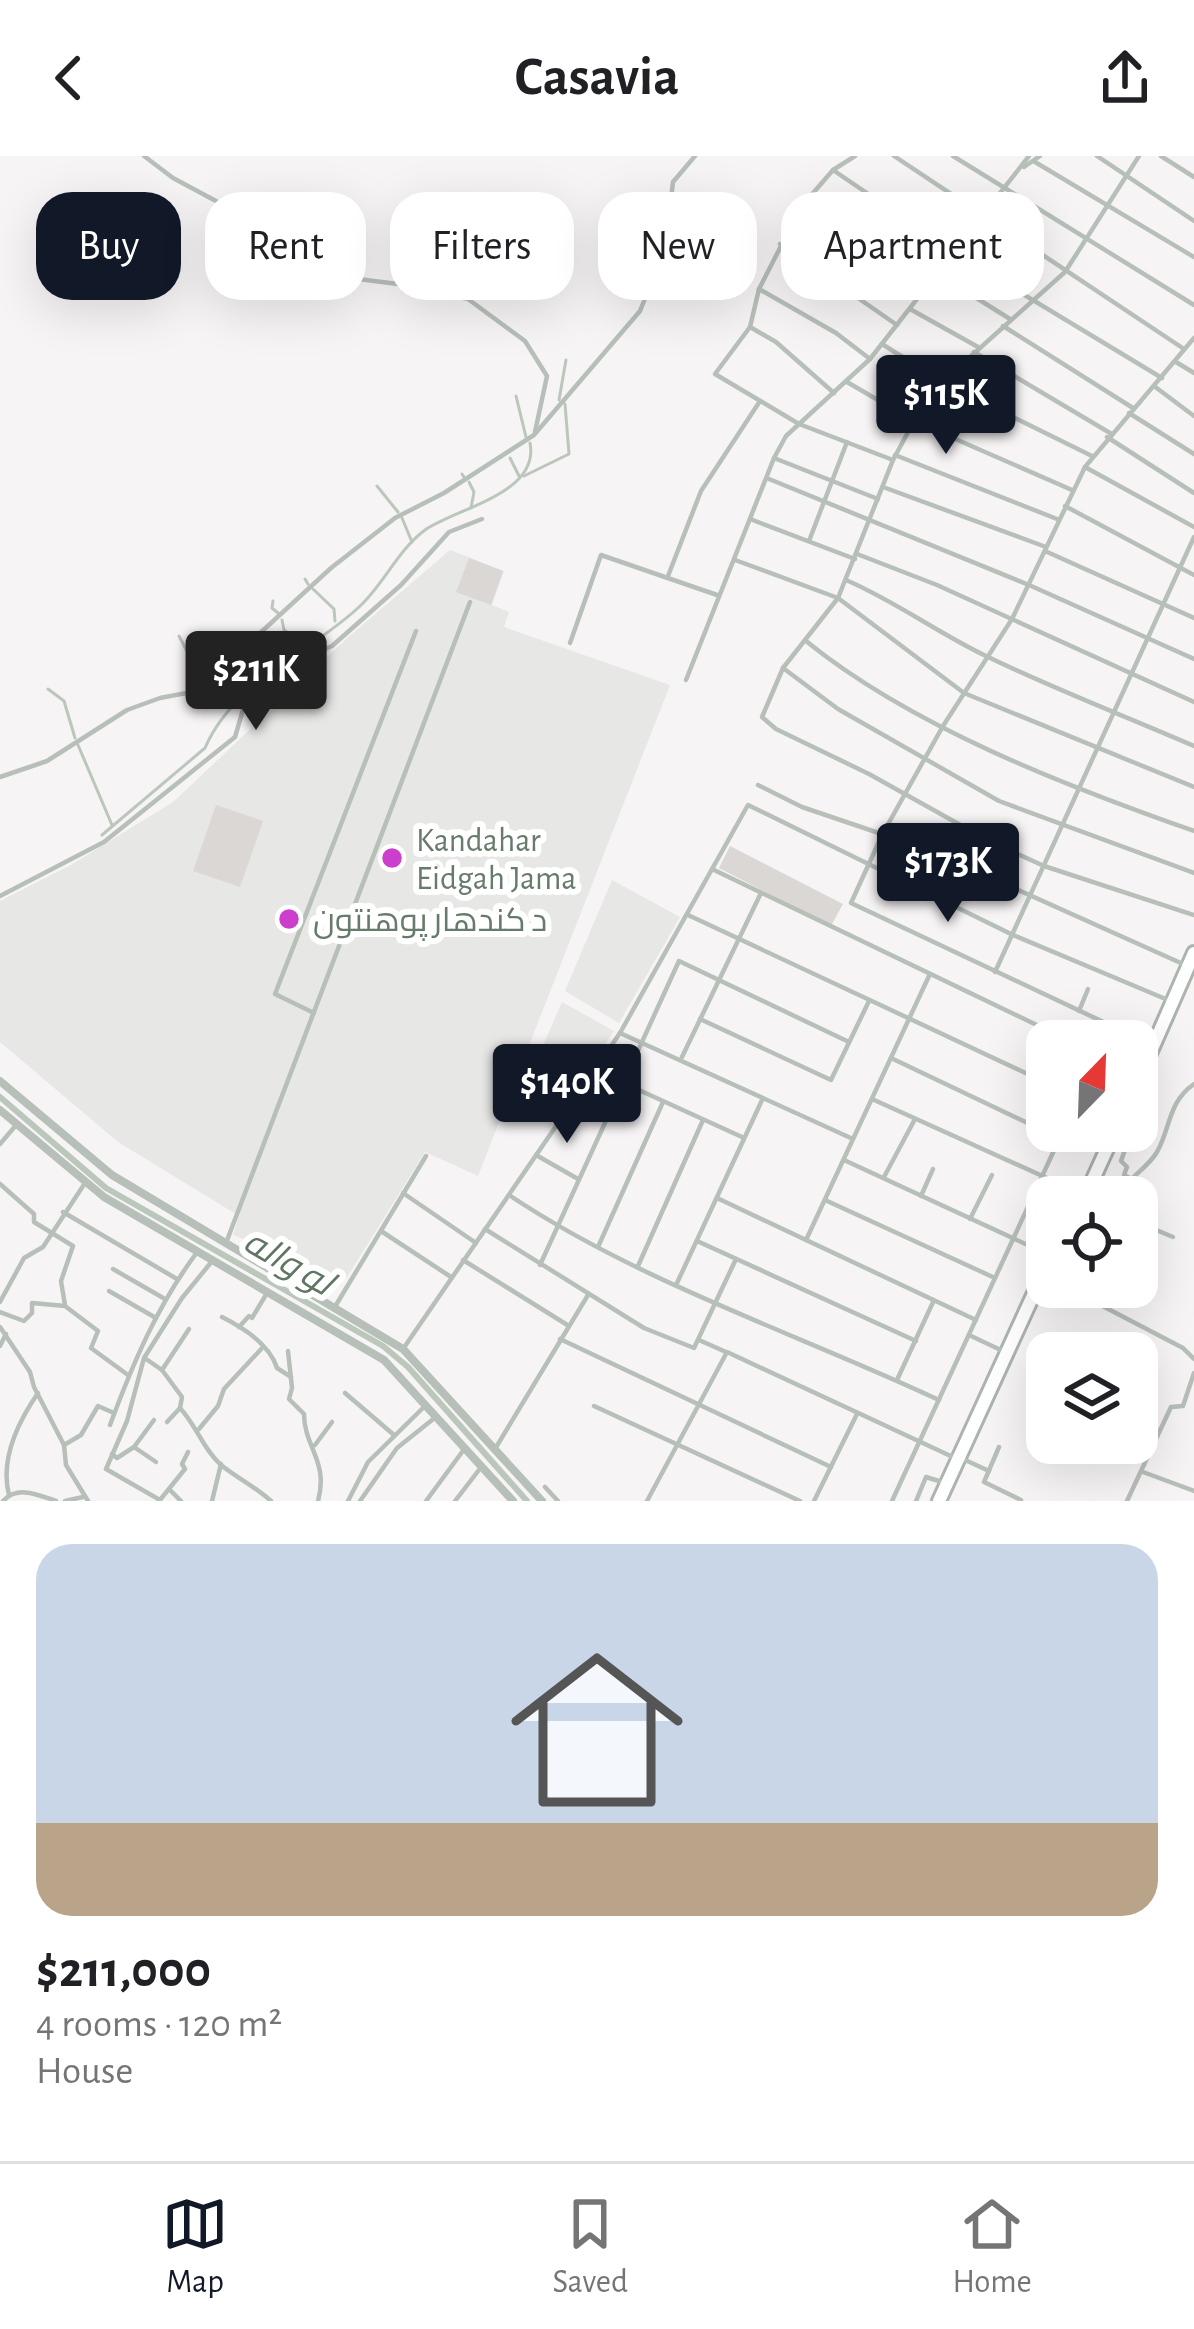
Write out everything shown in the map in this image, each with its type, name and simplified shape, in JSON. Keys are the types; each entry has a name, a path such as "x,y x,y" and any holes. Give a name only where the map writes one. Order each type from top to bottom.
{"main road":[{"path":"1158,1029 1189,968 1194,942"},
{"path":"1158,1022 1189,968"},
{"path":"1010,1354 1029,1308"},
{"path":"942,1501 1033,1308"},
{"path":"942,1501 961,1460"}],"street":[{"path":"144,156 216,201 310,273 450,292 489,314 525,341 548,376 534,435"},
{"path":"0,777 47,760 127,710 197,691 331,568 395,518 534,435 640,311 665,249 673,182 695,156"},
{"path":"814,192 833,170 855,156"},
{"path":"894,156 946,192"},
{"path":"953,156 1194,305"},
{"path":"1097,156 1194,221"},
{"path":"1139,156 1065,272 942,382 914,421 894,457 838,598 783,668 762,717 776,729 991,842 1044,866 1194,915"},
{"path":"1161,156 1194,177"},
{"path":"1004,192 1034,158 1194,257"},
{"path":"833,170 865,192"},
{"path":"897,325 780,244 759,289 749,327 715,374 799,424 1059,519"},
{"path":"1044,258 1185,350"},
{"path":"759,289 836,333 869,358"},
{"path":"686,680 774,458 799,424 848,382 917,300"},
{"path":"979,300 1010,320"},
{"path":"1031,301 1162,378"},
{"path":"910,309 1194,493"},
{"path":"1003,326 1194,454"},
{"path":"749,327 776,342 834,393"},
{"path":"1098,1020 851,903 882,835 943,726 1012,619 1085,466 1194,338"},
{"path":"882,344 942,382 1092,456"},
{"path":"1176,362 1194,374"},
{"path":"848,382 914,421 1072,490"},
{"path":"1154,386 1194,416"},
{"path":"668,578 701,491 760,401"},
{"path":"809,542 848,442"},
{"path":"774,458 878,499"},
{"path":"1085,466 1194,527"},
{"path":"766,478 1029,585 1194,659"},
{"path":"883,487 1046,549 1194,618"},
{"path":"1065,506 1194,574"},
{"path":"0,896 104,842 235,737 245,703 286,665 332,646 401,585 448,532 482,519"},
{"path":"750,519 1012,619 1194,702"},
{"path":"995,972 1194,537"},
{"path":"570,643 602,554 719,596"},
{"path":"734,559 838,598 964,693 1194,788"},
{"path":"846,580 988,657 1194,746"},
{"path":"226,1243 470,602"},
{"path":"314,1013 275,994 416,631"},
{"path":"806,641 852,675 943,726 1079,789 1194,831"},
{"path":"783,668 838,710 999,801 1194,873"},
{"path":"758,785 802,807 929,850 1189,968"},
{"path":"403,1349 620,1033 748,805 1013,935 1168,1000"},
{"path":"712,869 1026,1021"},
{"path":"681,1060 760,895"},
{"path":"688,915 1026,1073"},
{"path":"540,1265 680,962 849,1042"},
{"path":"806,1240 928,976"},
{"path":"1078,1011 1088,988"},
{"path":"700,1019 831,1080 869,1001"},
{"path":"620,1033 853,1139"},
{"path":"891,1058 1026,1119"},
{"path":"595,1070 744,1138"},
{"path":"0,1081 112,1175 403,1349 542,1501"},
{"path":"1132,1176 1156,1154 1174,1105 1194,1084"},
{"path":"677,1285 763,1098"},
{"path":"872,1099 1040,1176"},
{"path":"598,1247 663,1102"},
{"path":"0,1110 85,1183 366,1347 400,1375 513,1501"},
{"path":"883,1178 915,1119"},
{"path":"638,1266 703,1120"},
{"path":"0,1144 17,1124"},
{"path":"60,1161 74,1144"},
{"path":"336,1305 426,1156"},
{"path":"536,1156 580,1180"},
{"path":"844,1160 1026,1245"},
{"path":"921,1196 933,1169"},
{"path":"970,1219 992,1175"},
{"path":"0,1302 24,1258 44,1247 85,1183"},
{"path":"0,1184 34,1214 34,1222 73,1246 61,1281 65,1306"},
{"path":"403,1193 476,1243"},
{"path":"509,1195 558,1227 677,1285 939,1400"},
{"path":"717,1198 976,1320"},
{"path":"826,1200 995,1278"},
{"path":"892,1501 1026,1211"},
{"path":"63,1212 177,1279"},
{"path":"485,1229 588,1295 694,1348 736,1259"},
{"path":"380,1230 451,1277"},
{"path":"1158,1231 1173,1237"},
{"path":"697,1241 916,1341"},
{"path":"110,1425 156,1318 198,1251"},
{"path":"188,1452 182,1464 185,1469 159,1500 106,1469 127,1421 144,1358 213,1260"},
{"path":"464,1260 568,1325"},
{"path":"113,1269 166,1299"},
{"path":"109,1292 156,1318"},
{"path":"239,1327 252,1318 268,1293"},
{"path":"496,1449 588,1295"},
{"path":"897,1380 934,1300"},
{"path":"0,1312 24,1321 32,1313 32,1303 65,1306 98,1331 91,1348 128,1375"},
{"path":"1108,1308 1183,1348 1194,1359"},
{"path":"222,1317 274,1356 277,1368 291,1377"},
{"path":"0,1327 30,1372 64,1445 66,1465 87,1499 65,1501"},
{"path":"162,1370 189,1329"},
{"path":"0,1346 6,1334"},
{"path":"969,1335 1010,1354"},
{"path":"560,1340 831,1467"},
{"path":"699,1340 988,1471"},
{"path":"200,1429 218,1406 224,1389 263,1347"},
{"path":"288,1351 290,1399 304,1414 304,1429 315,1444 323,1484 318,1501"},
{"path":"647,1501 727,1352"},
{"path":"144,1358 162,1370 182,1396 180,1408 167,1422"},
{"path":"1126,1501 1171,1407 1183,1406 1194,1373"},
{"path":"345,1393 394,1436"},
{"path":"9,1492 4,1486 7,1443 38,1394"},
{"path":"348,1501 368,1462 426,1405"},
{"path":"64,1445 81,1435 98,1406 114,1413"},
{"path":"594,1406 800,1501"},
{"path":"180,1408 200,1429 204,1446 221,1465 271,1501"},
{"path":"814,1501 857,1414"},
{"path":"360,1501 397,1448 437,1416"},
{"path":"112,1454 117,1458 134,1448 154,1420"},
{"path":"315,1444 332,1422"},
{"path":"999,1447 984,1482 1020,1500 1031,1489"},
{"path":"134,1448 156,1462"},
{"path":"426,1501 465,1448"},
{"path":"212,1501 221,1465"},
{"path":"455,1501 482,1466"},
{"path":"1142,1472 1194,1491"},
{"path":"916,1501 926,1477 947,1484"},
{"path":"545,1487 558,1501"},
{"path":"170,1490 181,1501"},
{"path":"3,1501 9,1492"},
{"path":"9,1492 56,1501"}],"shaded area":[{"name":"د کندهار پوهنتون","path":"450,550 504,571 492,605 509,612 504,627 670,685 478,1176 425,1152 346,1279 233,1235 239,1216 118,1142 0,1042 0,901 71,865 173,802 345,640"},
{"path":"469,558 503,571 491,605 456,592"},
{"path":"216,805 263,821 240,887 193,871"},
{"path":"730,846 843,904 831,926 719,868"},
{"path":"612,880 680,917 619,1023 565,991"},
{"path":"562,1002 614,1031 566,1101 529,1078"}],"waterway":[{"path":"559,400 566,360"},
{"path":"516,396 526,437"},
{"path":"524,476 569,454 565,404"},
{"path":"102,835 205,748 234,704 253,686 359,607 415,538 509,487 530,460 530,443"},
{"path":"510,458 519,476"},
{"path":"469,482 474,492 471,508"},
{"path":"377,486 398,512"},
{"path":"402,518 412,542"},
{"path":"305,579 308,584"},
{"path":"313,589 334,609 335,621"},
{"path":"273,601 272,608 278,613"},
{"path":"282,620 284,630 298,640 299,651"},
{"path":"179,636 189,655 213,673"},
{"path":"218,678 234,707"},
{"path":"48,689 64,701 75,738"},
{"path":"78,745 112,825"},
{"name":"لو واله","path":"0,1097 106,1188 383,1346 408,1367 527,1501"}],"place":[{"name":"Kandahar Eidgah Jama","path":"392,858"},
{"name":"د کندهار پوهنتون","path":"289,919"}]}
